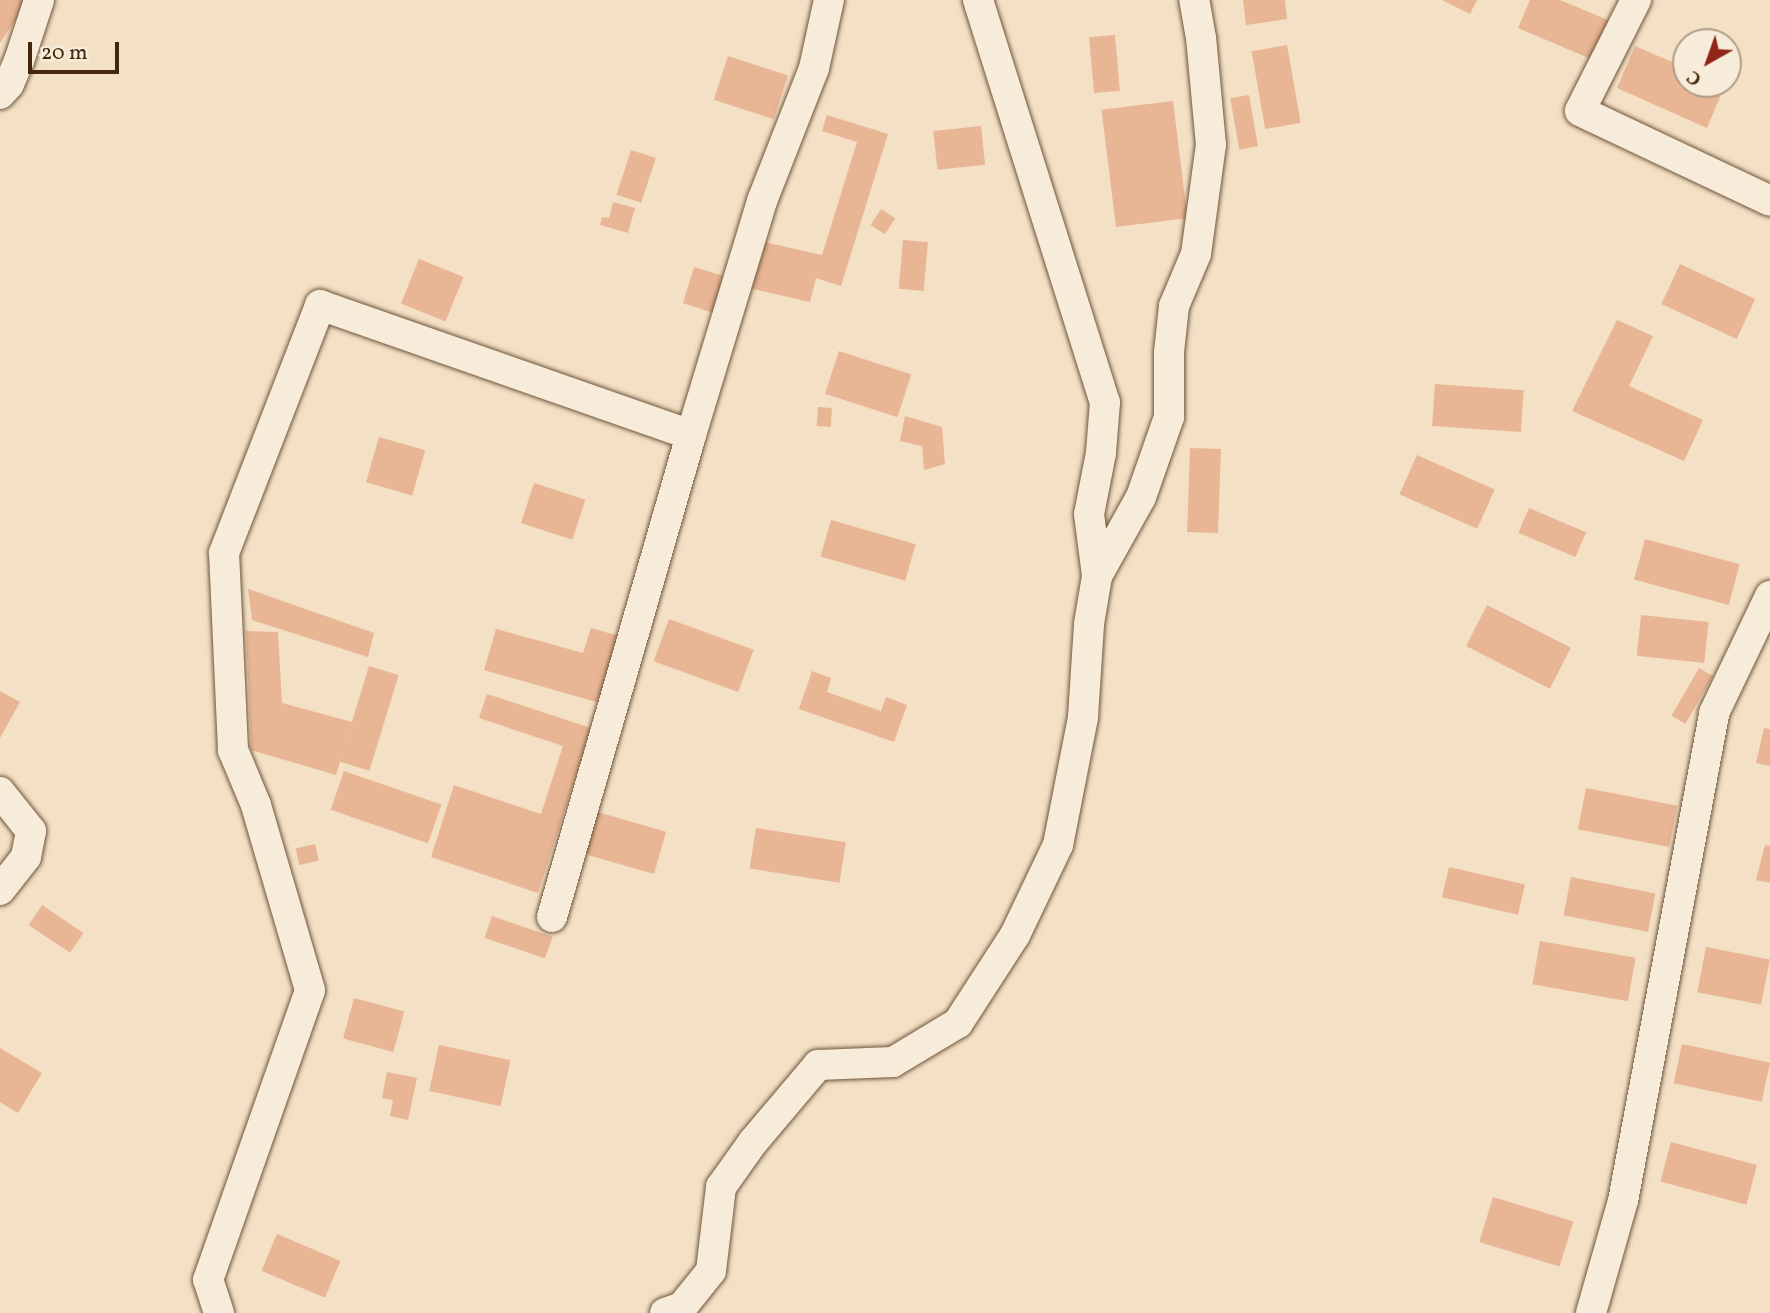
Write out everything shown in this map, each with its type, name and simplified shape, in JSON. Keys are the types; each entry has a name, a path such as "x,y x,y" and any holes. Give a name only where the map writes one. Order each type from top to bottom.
{"street":[{"path":"0,94 9,84 19,61 39,0"},
{"path":"552,917 691,435 762,201 814,68 829,0"},
{"path":"665,1313 682,1307 711,1271 721,1187 753,1142 818,1065 893,1062 958,1023 1015,935 1058,845 1083,717 1089,624 1097,576 1088,514 1101,453 1105,402 978,0"},
{"path":"1097,576 1141,497 1169,417 1174,306 1196,254 1211,145 1201,38 1194,0"},
{"path":"1636,0 1580,111 1770,201"},
{"path":"219,1313 208,1280 310,990 256,805 233,750 224,553 320,305 691,435"},
{"path":"1591,1313 1623,1201 1714,712 1770,596"},
{"path":"0,792 31,831 26,857 0,890"}],"building":[{"path":"0,0 29,0 0,43"},
{"path":"1243,0 1285,0 1287,19 1246,25"},
{"path":"1442,0 1477,0 1470,14"},
{"path":"1530,0 1560,0 1615,23 1598,62 1518,28"},
{"path":"1115,35 1120,91 1094,93 1089,37"},
{"path":"1287,45 1301,123 1265,129 1252,51"},
{"path":"1635,46 1672,62 1672,98 1720,98 1707,128 1617,88"},
{"path":"728,56 788,75 774,119 714,100"},
{"path":"1249,95 1258,146 1239,150 1230,98"},
{"path":"1173,101 1187,218 1116,227 1102,110"},
{"path":"827,115 888,134 841,286 816,278 810,302 749,288 760,241 822,255 857,142 822,131"},
{"path":"981,126 985,165 937,170 933,131"},
{"path":"631,150 656,158 641,203 616,195"},
{"path":"613,202 635,208 628,233 600,225 602,217 609,218"},
{"path":"881,209 895,218 885,234 871,225"},
{"path":"903,240 928,242 924,291 899,289"},
{"path":"419,259 464,277 446,321 401,304"},
{"path":"1680,264 1755,299 1737,339 1661,304"},
{"path":"694,267 729,278 718,314 683,303"},
{"path":"1617,320 1653,336 1629,386 1703,420 1684,461 1572,411"},
{"path":"839,351 911,374 897,417 825,394"},
{"path":"1435,384 1524,390 1521,432 1432,426"},
{"path":"818,407 832,408 831,427 817,426"},
{"path":"905,416 942,427 945,464 924,470 922,446 900,441"},
{"path":"379,437 425,450 412,495 366,482"},
{"path":"1190,448 1221,449 1218,533 1187,532"},
{"path":"1417,455 1495,490 1477,529 1400,494"},
{"path":"534,483 585,500 572,540 521,523"},
{"path":"1529,508 1586,532 1576,557 1518,533"},
{"path":"831,520 916,544 905,581 821,557"},
{"path":"1645,539 1740,564 1729,605 1634,580"},
{"path":"248,589 374,633 368,657 252,620"},
{"path":"1487,605 1571,648 1550,689 1466,646"},
{"path":"1641,615 1709,622 1704,663 1637,656"},
{"path":"669,619 754,650 738,692 654,661"},
{"path":"591,628 619,636 600,703 484,670 496,629 583,653"},
{"path":"246,631 278,632 282,703 352,722 336,775 251,750"},
{"path":"369,666 399,675 369,771 340,762"},
{"path":"1699,668 1713,676 1685,724 1672,716"},
{"path":"812,671 831,678 827,692 881,711 886,697 907,705 894,742 799,709"},
{"path":"0,691 20,702 0,738"},
{"path":"487,694 591,728 538,893 431,857 454,785 541,814 563,746 479,718"},
{"path":"1764,728 1770,729 1770,766 1756,763"},
{"path":"344,771 441,805 428,843 331,810"},
{"path":"1586,788 1677,806 1669,847 1578,829"},
{"path":"594,811 666,832 654,874 582,853"},
{"path":"756,828 846,842 839,883 750,868"},
{"path":"315,844 319,861 299,865 296,848"},
{"path":"1765,845 1770,846 1770,883 1756,880"},
{"path":"1449,867 1525,885 1518,915 1442,897"},
{"path":"1571,877 1655,893 1648,932 1564,915"},
{"path":"42,905 83,933 70,953 29,925"},
{"path":"492,916 553,937 545,959 485,938"},
{"path":"1540,941 1636,958 1628,1001 1532,984"},
{"path":"1706,947 1770,959 1761,1005 1697,992"},
{"path":"354,998 404,1011 393,1052 343,1039"},
{"path":"1682,1044 1770,1063 1762,1102 1674,1083"},
{"path":"439,1045 510,1060 501,1106 429,1091"},
{"path":"0,1048 42,1073 18,1113 0,1102"},
{"path":"387,1072 417,1078 408,1120 390,1116 393,1100 382,1098"},
{"path":"1671,1142 1757,1165 1746,1205 1660,1182"},
{"path":"1493,1197 1573,1222 1560,1267 1479,1242"},
{"path":"277,1234 341,1261 325,1298 261,1271"}]}
